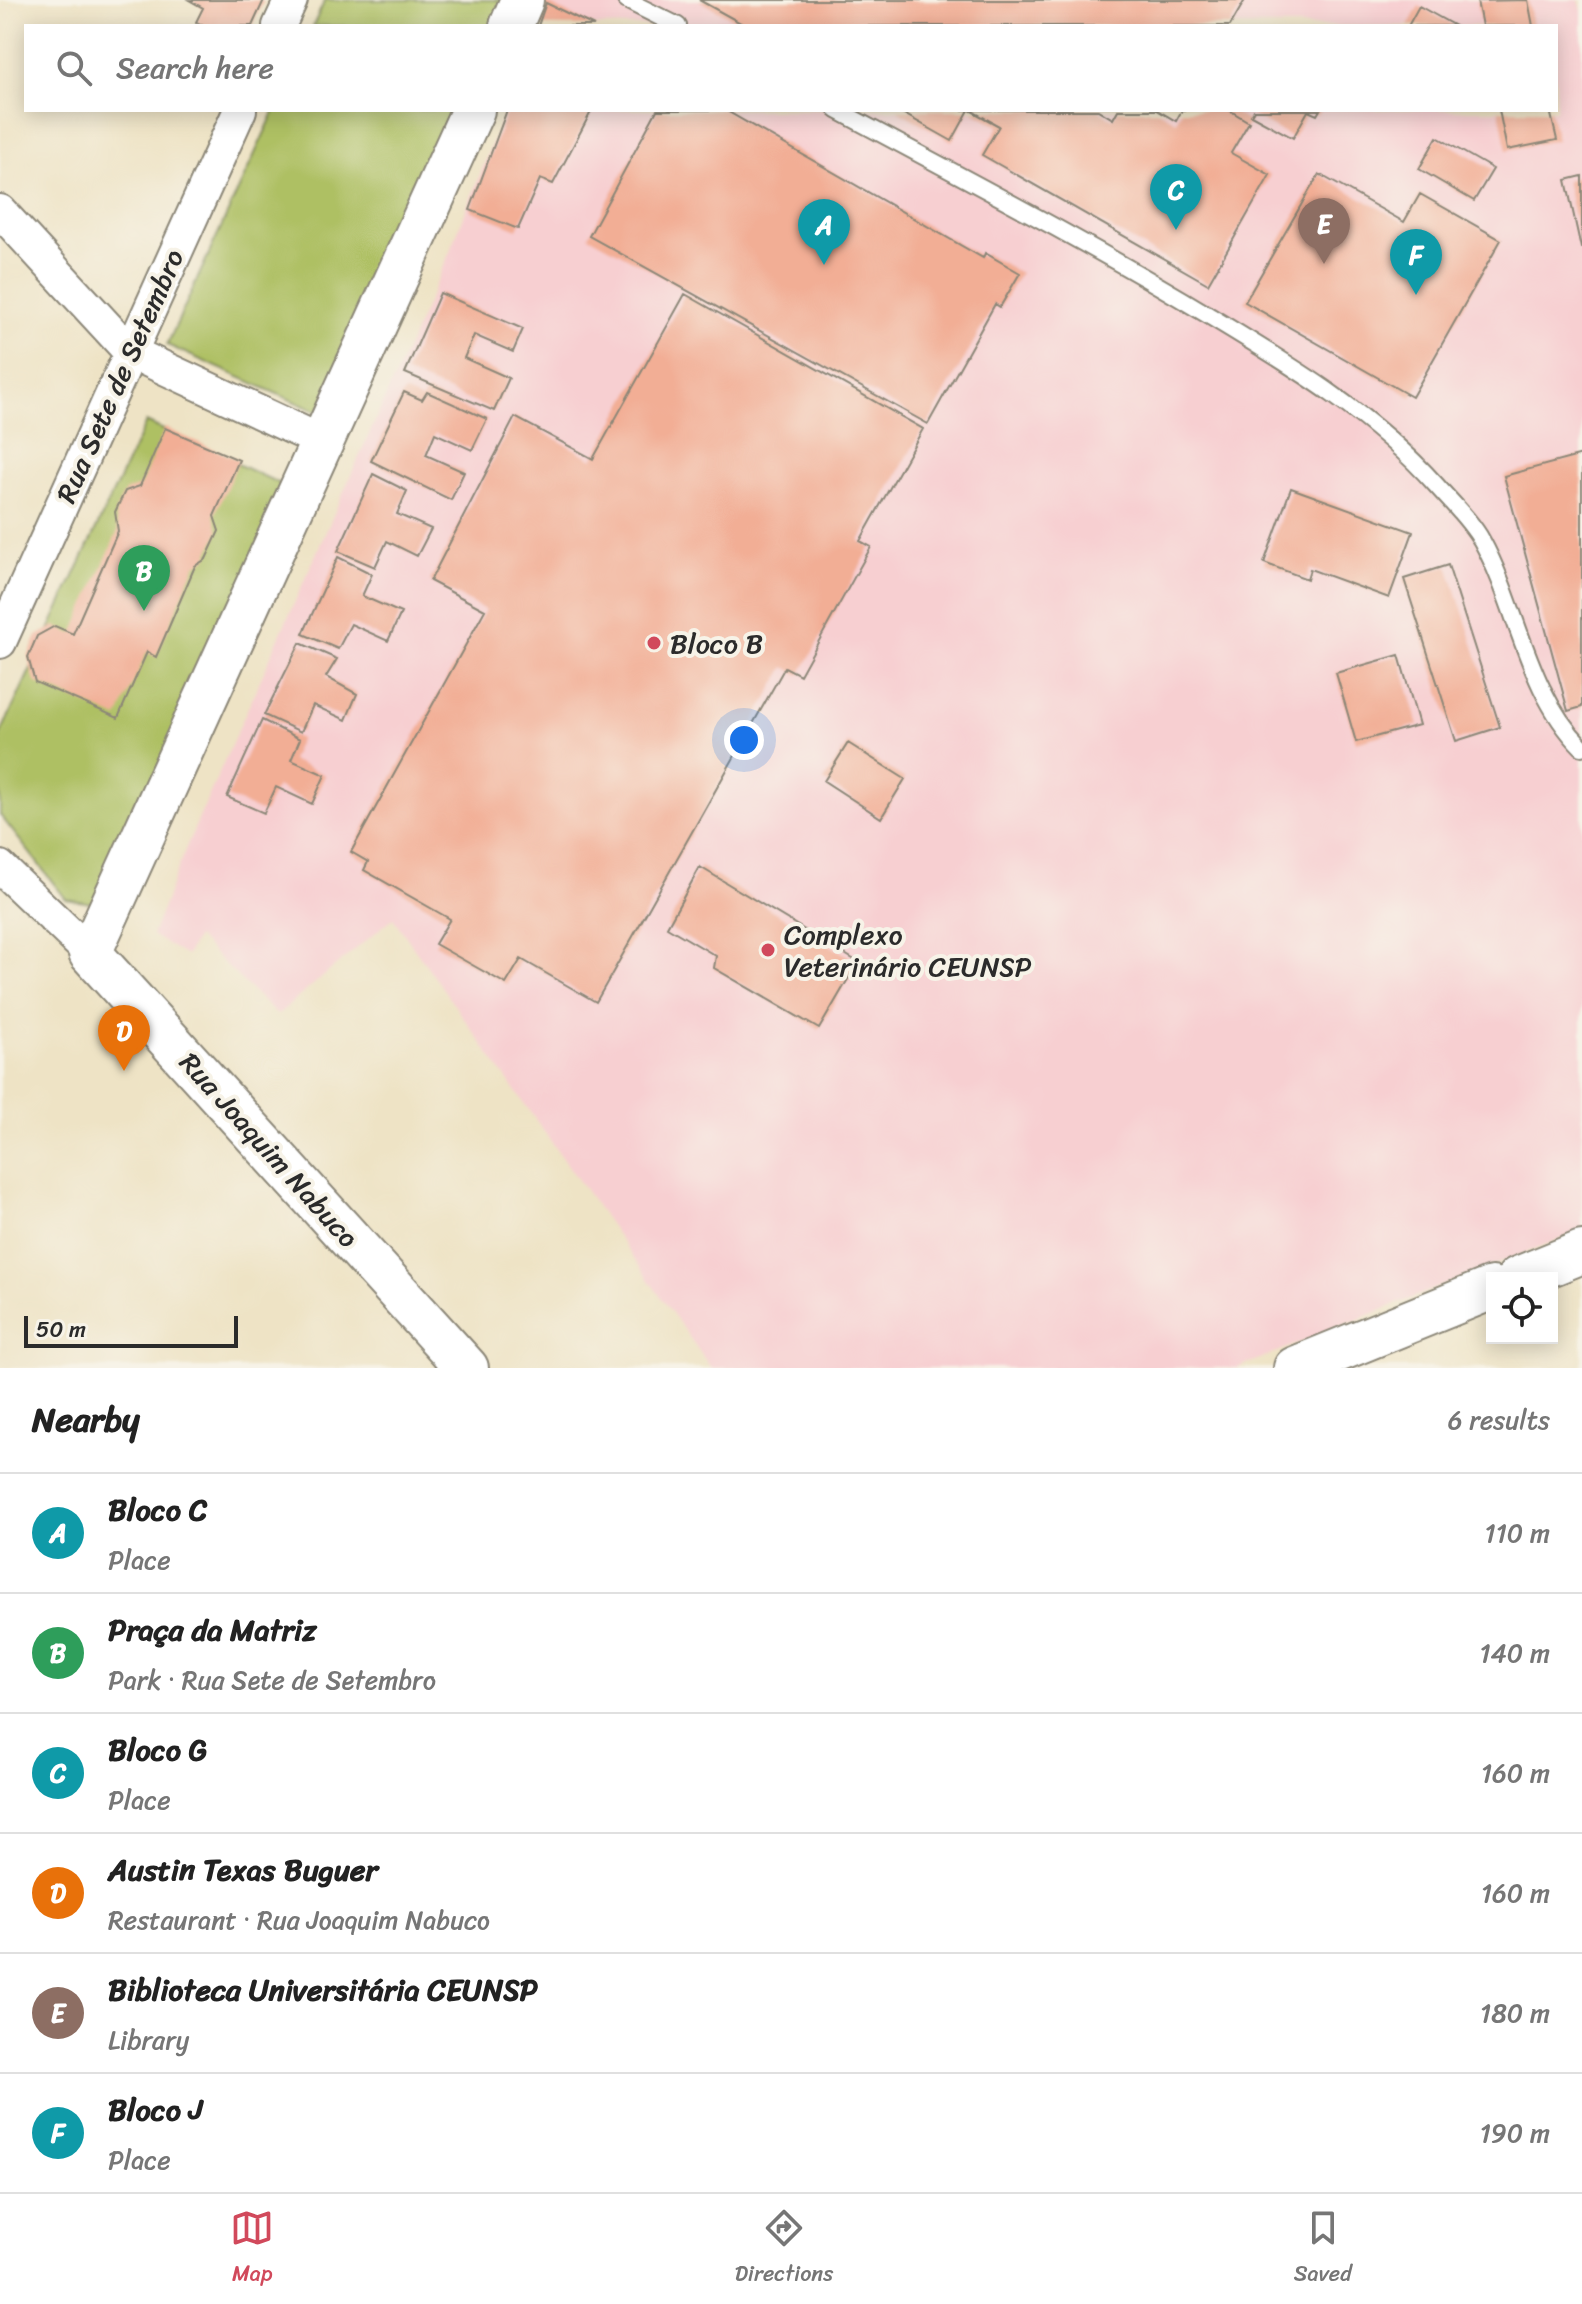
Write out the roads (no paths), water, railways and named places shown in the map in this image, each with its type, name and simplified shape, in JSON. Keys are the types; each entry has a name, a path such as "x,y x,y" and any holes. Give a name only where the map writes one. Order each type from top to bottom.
{"street":[{"path":"280,24 291,0"},
{"path":"512,24 522,0"},
{"name":"Rua Sete de Setembro","path":"0,642 239,112"},
{"path":"90,953 472,112"},
{"path":"0,211 130,352 323,442"},
{"name":"Rua Joaquim Nabuco","path":"0,867 90,953 467,1368"},
{"path":"1533,1272 1582,1252"},
{"path":"1295,1368 1486,1290"}],"lane":[{"path":"626,0 674,24"},
{"path":"841,112 1106,253 1308,375 1357,413 1434,482 1481,540 1542,686 1563,728 1582,747"}],"place":[{"name":"Bloco G","path":"1176,230"},
{"name":"Biblioteca Universitária CEUNSP","path":"1324,264"},
{"name":"Bloco C","path":"824,265"},
{"name":"Bloco J","path":"1416,295"},
{"name":"Praça da Matriz","path":"144,611"},
{"name":"Bloco B","path":"654,643"},
{"name":"Complexo Veterinário CEUNSP","path":"768,950"},
{"name":"Austin Texas Buguer","path":"124,1071"}]}
